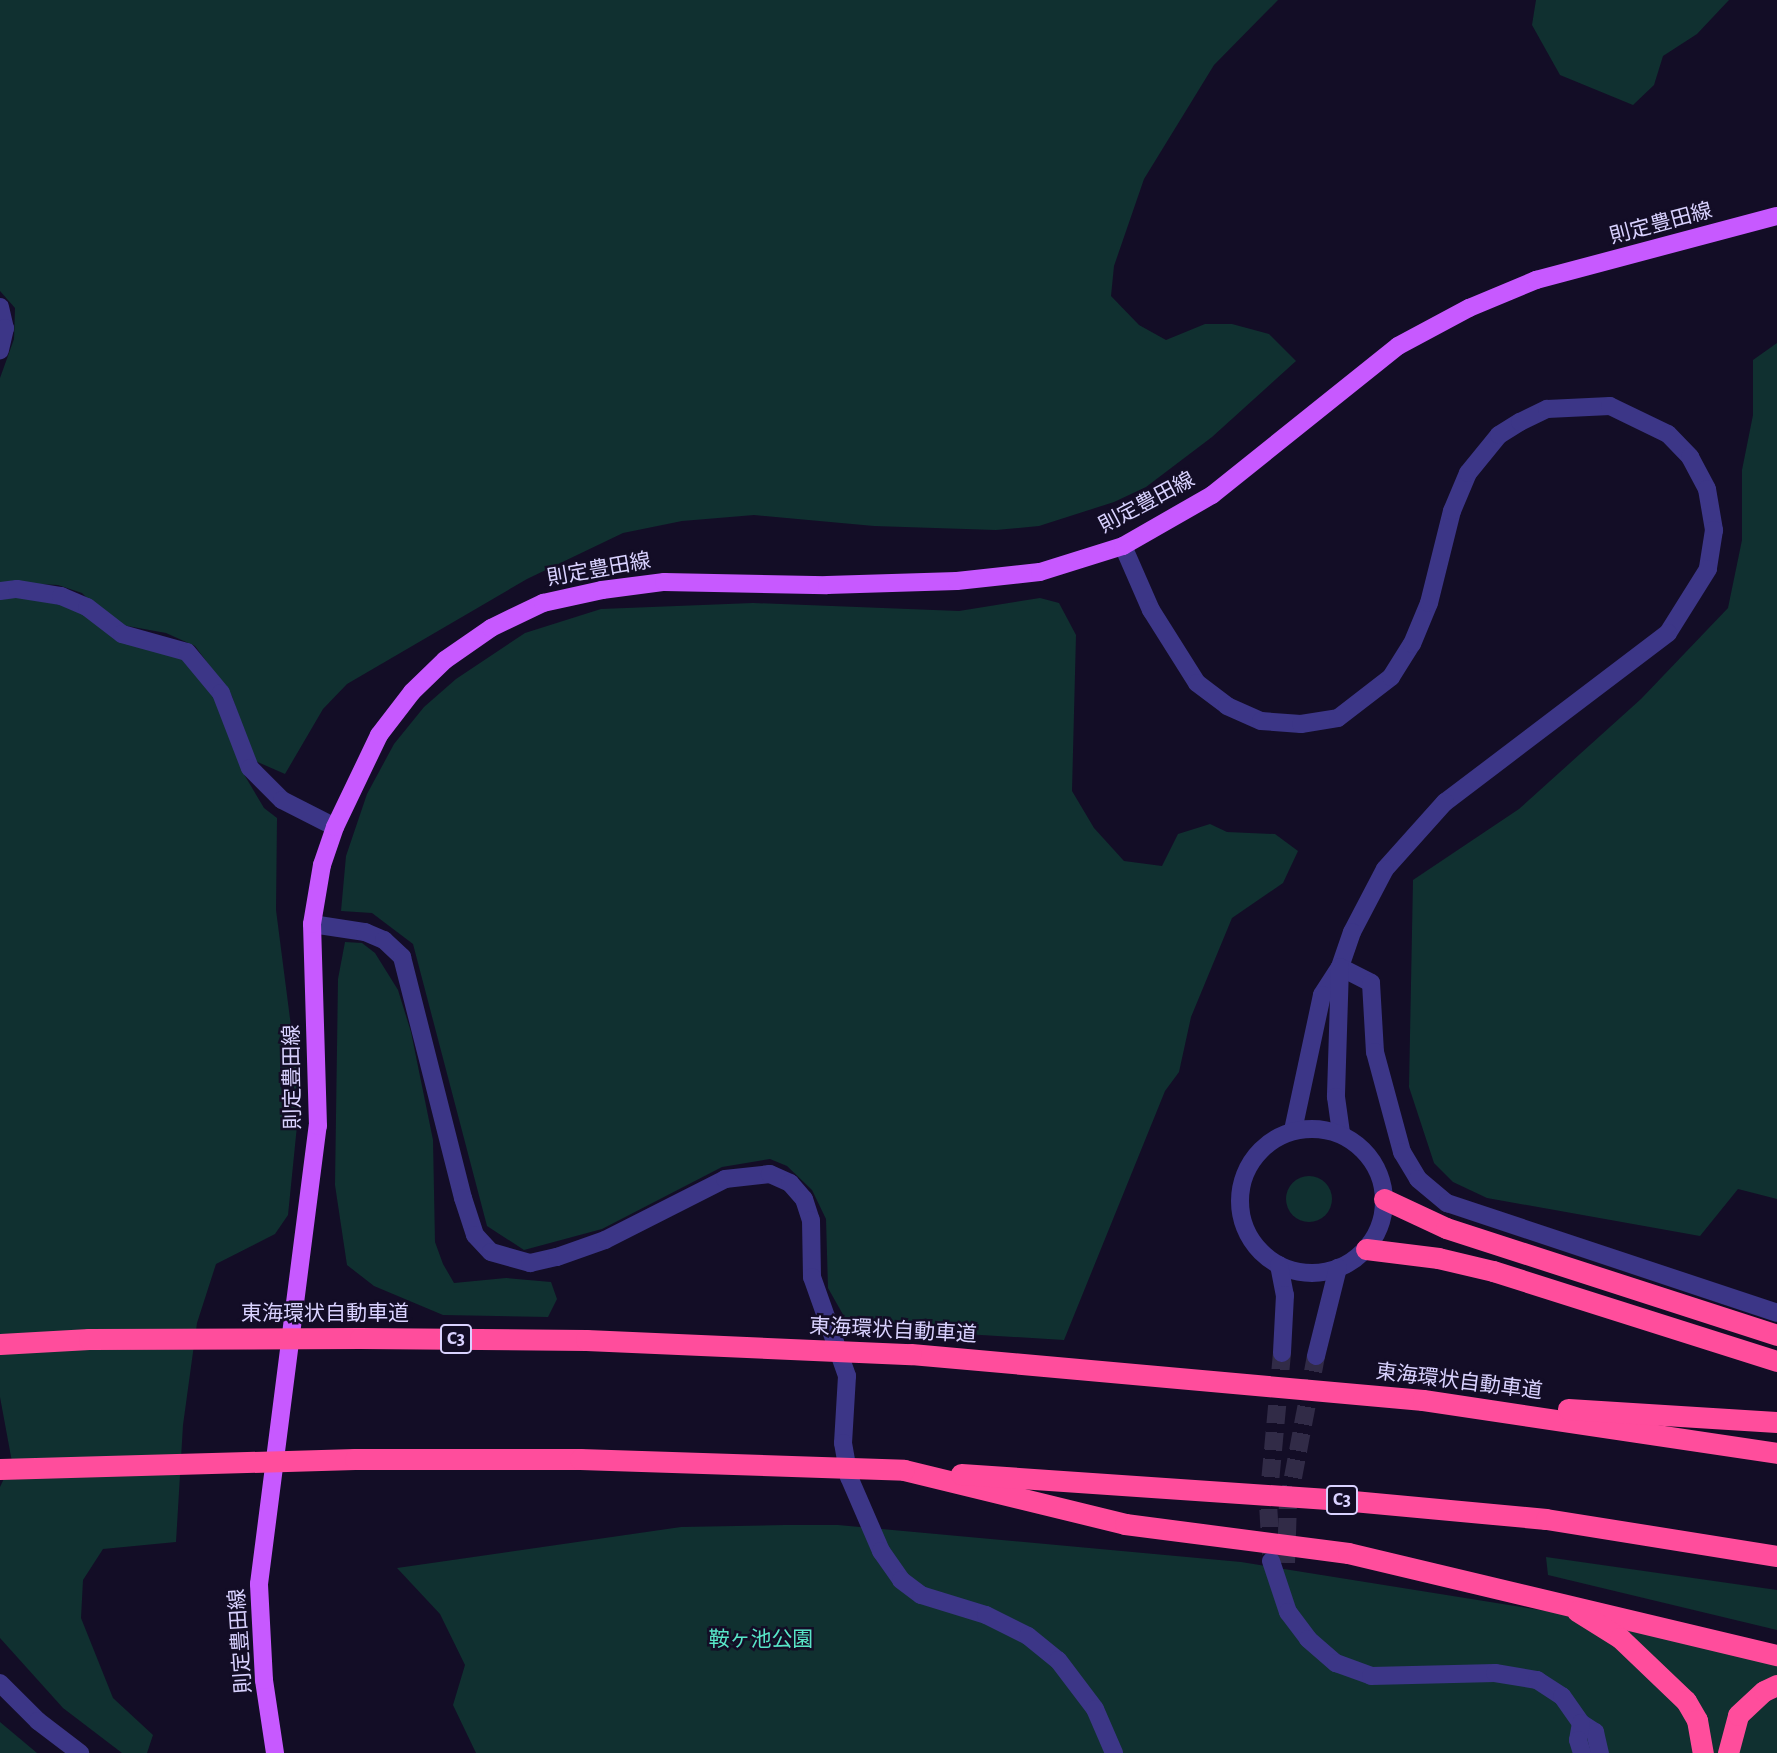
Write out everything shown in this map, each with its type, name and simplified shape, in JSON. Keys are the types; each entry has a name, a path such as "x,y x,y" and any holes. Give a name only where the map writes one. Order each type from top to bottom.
{"highway":[{"path":"1384,1199 1446,1228 1777,1335"},
{"path":"1366,1249 1438,1258 1493,1271 1777,1361"},
{"name":"東海環状自動車道","path":"0,1344 89,1339 586,1340 911,1354 1423,1400 1777,1453"},
{"path":"1423,1400 1777,1422"},
{"name":"C3","path":"0,1469 110,1463 514,1459 904,1471 1342,1500 1546,1519 1777,1556"},
{"path":"904,1471 1125,1524 1348,1553 1514,1590 1777,1655"},
{"path":"1514,1590 1570,1607 1620,1638 1686,1701 1697,1720 1703,1753"},
{"path":"1728,1753 1732,1728 1751,1701 1777,1685"},
{"path":"1751,1701 1777,1696"}],"main road":[{"name":"則定豊田線","path":"275,1753 264,1681 259,1584 318,1126 312,924 322,864 335,827 379,735 412,692 445,660 491,628 543,603 664,582 827,585 957,581 1040,572 1123,546 1212,495 1398,346 1469,308 1536,280 1777,216"}],"street":[{"path":"0,307 5,328 0,350"},
{"path":"1123,546 1151,610 1197,683 1227,706 1261,722 1301,724 1338,718 1391,677 1412,644 1429,603 1452,511 1468,473 1499,435 1520,422 1547,410 1610,406 1668,434 1690,457 1707,489 1714,530 1708,569 1668,633 1445,802 1385,869 1352,932 1340,967 1322,995 1293,1130"},
{"path":"0,592 17,589 61,596 86,607 122,634 187,652 221,694 250,768 282,800 335,827"},
{"path":"312,924 365,932 384,940 402,957 463,1198 475,1235 491,1252 530,1263 605,1240 726,1179 770,1174 790,1183 804,1199 811,1220 812,1277 847,1376 843,1443 849,1477 881,1551 901,1580 921,1595 986,1615 1028,1636 1058,1660 1095,1709 1114,1753"},
{"path":"1340,967 1336,1097 1341,1134"},
{"path":"1340,967 1371,983 1375,1052 1402,1152 1418,1179 1447,1203 1777,1313"},
{"path":"1318,1128 1341,1134 1372,1160 1384,1199 1379,1226 1366,1249 1338,1268 1308,1272 1279,1265 1248,1235 1240,1193 1257,1153 1293,1130 1318,1128"},
{"path":"1279,1265 1286,1294 1282,1353"},
{"path":"1316,1356 1338,1268"},
{"path":"1279,1562 1288,1612 1308,1639 1336,1663 1371,1676 1495,1673 1537,1679 1562,1696 1581,1723 1595,1732 1600,1753"},
{"path":"0,1683 38,1721 80,1753"},
{"path":"1581,1723 1578,1740 1582,1753"}],"green space":[{"path":"0,0 1278,0 1214,65 1144,179 1114,266 1111,296 1139,325 1166,340 1205,324 1232,324 1269,334 1296,361 1212,437 1146,487 1114,502 1039,526 996,530 874,526 754,515 682,521 623,533 527,579 347,684 323,709 285,774 253,760 232,696 195,646 166,633 122,625 105,616 82,593 58,585 0,582 0,378 14,339 15,308 0,291"},
{"path":"1536,0 1729,0 1697,34 1663,56 1654,85 1633,105 1560,75 1532,25"},
{"path":"1777,343 1777,1199 1738,1189 1700,1236 1487,1198 1453,1182 1434,1163 1409,1087 1413,880 1519,809 1641,699 1728,608 1742,540 1742,470 1753,415 1753,360"},
{"path":"18,596 80,609 119,641 184,657 216,695 245,776 264,808 277,818 276,910 300,1096 288,1215 275,1234 216,1264 197,1323 183,1425 176,1542 103,1549 83,1580 81,1618 113,1698 153,1735 147,1753 122,1753 63,1708 0,1638 0,1487 12,1462 0,1397 0,599"},
{"path":"1040,598 1059,603 1076,635 1072,791 1094,828 1124,861 1162,866 1178,834 1210,824 1227,832 1275,834 1298,851 1283,883 1232,918 1191,1017 1179,1072 1165,1091 1064,1340 850,1327 828,1288 826,1219 812,1190 787,1166 770,1159 722,1167 602,1229 524,1250 487,1226 413,944 372,913 341,911 346,856 367,794 394,744 424,707 456,679 525,633 601,609 753,603 959,611"},
{"path":"345,942 362,943 375,953 398,990 411,1032 433,1140 435,1242 443,1264 454,1283 506,1278 551,1282 557,1299 548,1317 443,1315 374,1286 347,1265 335,1185 338,979"},
{"path":"1309,1176 1325,1183 1332,1199 1325,1215 1309,1222 1293,1215 1286,1199 1293,1183"},
{"name":"鞍ヶ池公園","path":"838,1525 1241,1562 1777,1648 1777,1753 476,1753 453,1705 465,1665 440,1614 397,1568 681,1527"},
{"path":"1546,1557 1777,1590 1777,1630 1548,1575"},
{"path":"0,1722 37,1753 0,1753"}],"tunnel":[{"path":"1271,1554 1268,1504 1282,1353"},
{"path":"1286,1563 1288,1504 1316,1356"}]}
